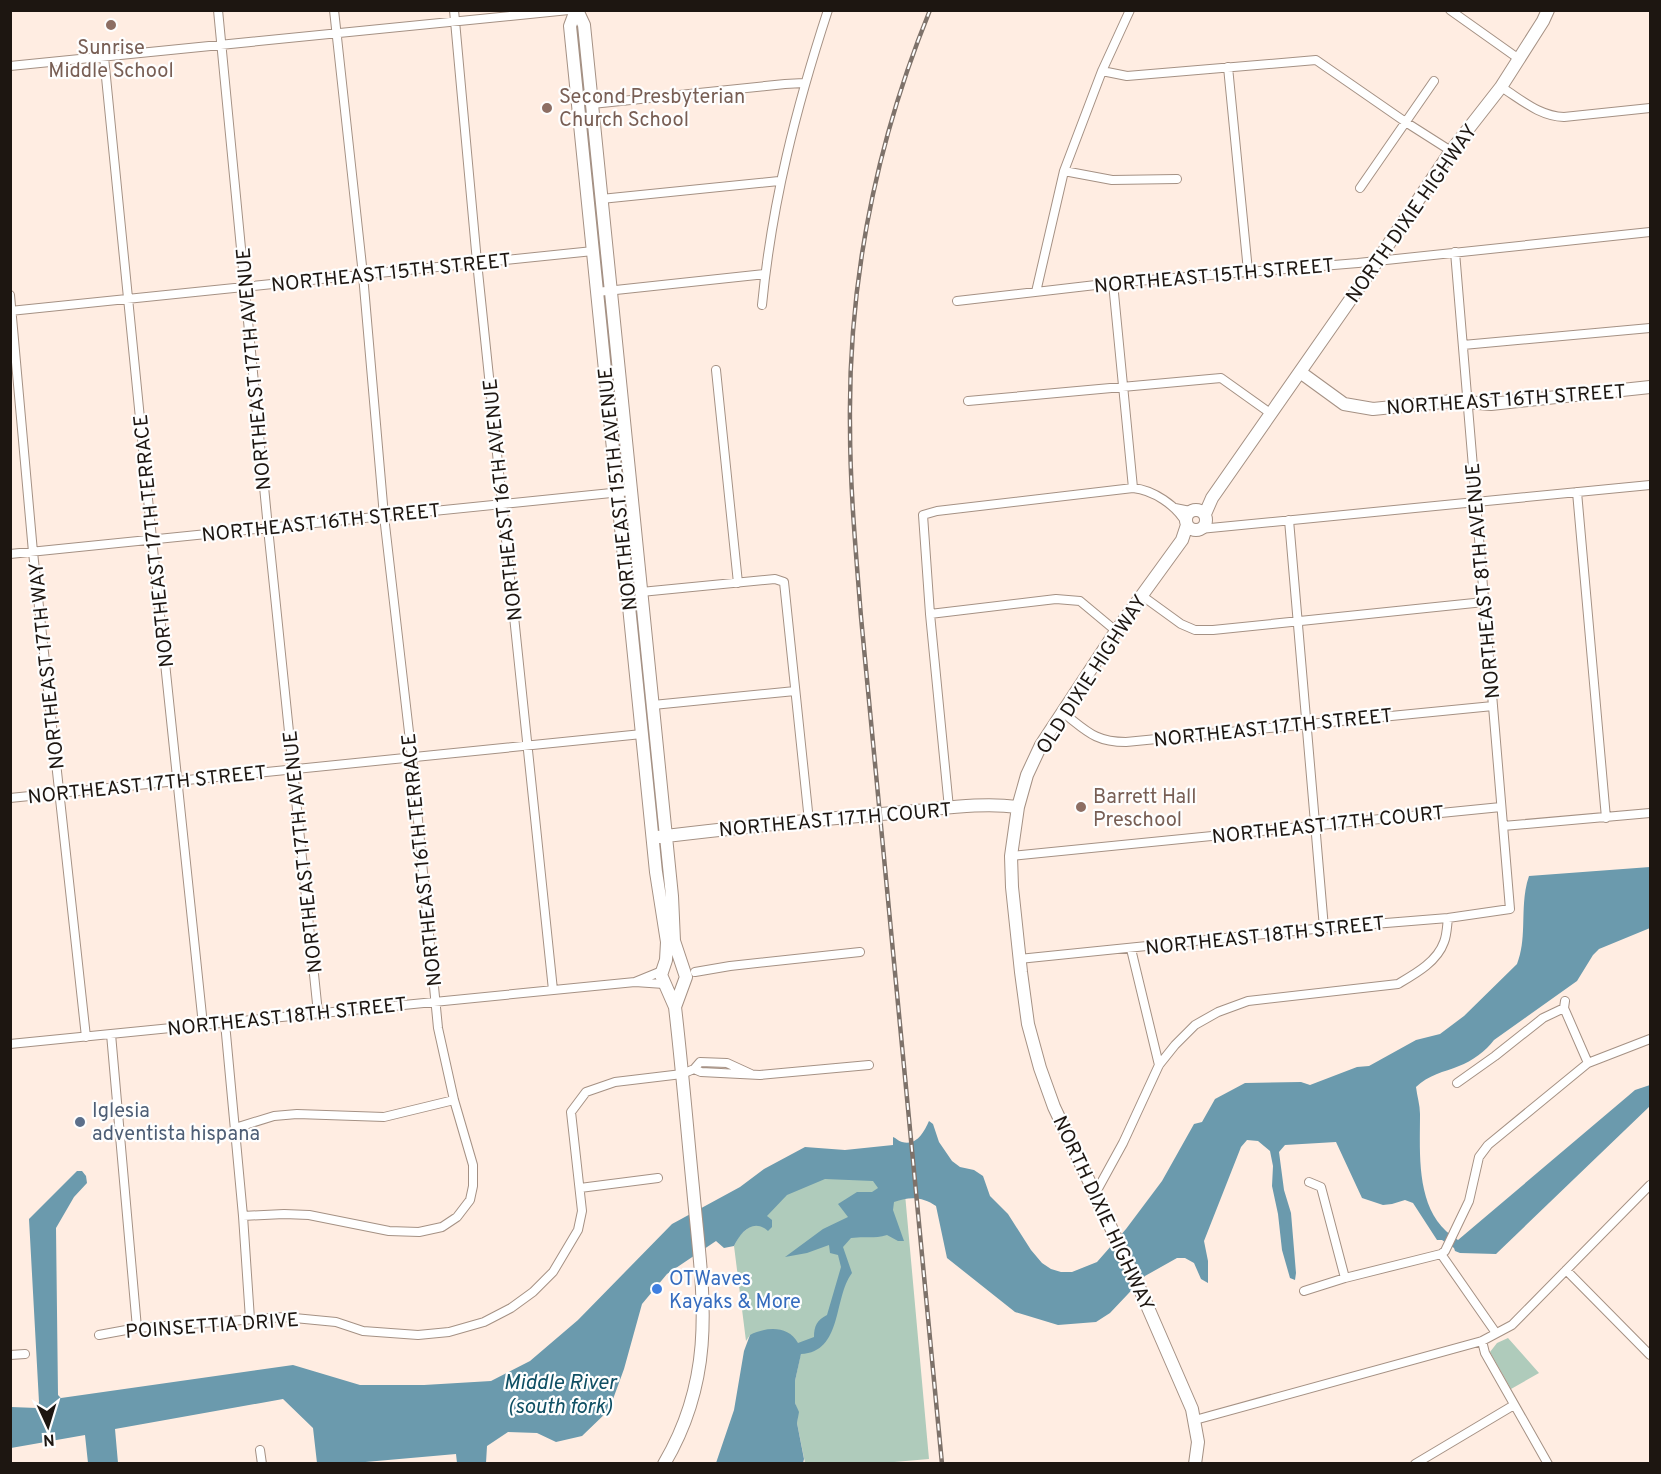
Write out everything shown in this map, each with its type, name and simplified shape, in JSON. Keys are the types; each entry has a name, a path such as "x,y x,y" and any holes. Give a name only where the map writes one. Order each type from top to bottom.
{"street":[{"name":"NORTHEAST 17TH AVENUE","path":"218,10 318,1013"},
{"name":"NORTHEAST 16TH TERRACE","path":"243,1216 309,1215 389,1231 419,1232 442,1227 457,1217 470,1200 473,1186 472,1165 438,1029 412,758 384,516 363,275 334,10"},
{"name":"NORTHEAST 16TH AVENUE","path":"454,10 477,262 553,990"},
{"path":"10,66 569,10"},
{"name":"NORTHEAST 15TH AVENUE","path":"576,10 584,24 672,896 674,941 687,969"},
{"name":"NORTHEAST 15TH AVENUE","path":"576,10 570,26 652,838 667,942 664,977 675,1007 688,1071 694,1202 704,1314 698,1378 692,1402 683,1427 664,1464"},
{"path":"762,305 779,181 804,83 828,10"},
{"path":"1036,292 1064,171 1102,71 1130,10"},
{"path":"1450,10 1519,59"},
{"name":"NORTH DIXIE HIGHWAY","path":"1270,413 1378,260 1451,151 1501,87 1544,21 1548,10"},
{"name":"NORTHEAST 17TH TERRACE","path":"104,57 203,1025"},
{"path":"1102,71 1127,76 1316,60 1451,151"},
{"path":"1228,67 1248,271"},
{"path":"1360,188 1434,81"},
{"path":"592,104 804,83"},
{"path":"1501,87 1542,113 1551,116 1564,117 1650,108"},
{"path":"1064,171 1112,180 1177,179"},
{"path":"601,199 779,181"},
{"name":"NORTHEAST 15TH STREET","path":"957,301 1113,283 1650,233"},
{"name":"NORTHEAST 15TH STREET","path":"11,311 593,251"},
{"name":"NORTHEAST 8TH AVENUE","path":"1455,252 1510,909"},
{"path":"597,292 765,274"},
{"path":"1113,283 1133,488"},
{"name":"NORTHEAST 17TH WAY","path":"10,295 33,552 86,1037"},
{"path":"1463,345 1650,328"},
{"path":"716,370 738,583"},
{"name":"NORTHEAST 16TH STREET","path":"1300,372 1344,404 1373,409 1452,401 1491,404 1650,387"},
{"path":"968,401 1221,378 1270,413"},
{"name":"OLD DIXIE HIGHWAY","path":"1019,959 1011,856 1018,807 1027,775 1041,745 1116,631 1270,413"},
{"path":"949,808 930,615 924,515 937,511 1133,488 1146,489 1196,520 1221,526 1650,485"},
{"name":"NORTHEAST 16TH STREET","path":"10,554 631,491"},
{"path":"1577,492 1606,818"},
{"path":"1289,519 1324,928"},
{"path":"641,592 775,579 784,582 809,821"},
{"path":"1142,595 1181,624 1195,630 1484,602"},
{"path":"930,615 1056,600 1080,601 1116,631"},
{"path":"653,705 795,691"},
{"name":"NORTHEAST 17TH STREET","path":"1062,712 1096,738 1108,742 1493,706"},
{"name":"NORTHEAST 17TH STREET","path":"10,798 642,734"},
{"name":"NORTHEAST 17TH COURT","path":"652,838 949,808 993,805 1018,807"},
{"name":"NORTHEAST 17TH COURT","path":"1011,856 1502,807"},
{"path":"1503,826 1650,813"},
{"name":"NORTHEAST 18TH STREET","path":"1019,959 1324,928 1448,918 1510,909"},
{"path":"1095,1194 1123,1143 1159,1065 1195,1025 1218,1012 1248,1001 1398,984 1433,959 1444,942 1448,918"},
{"path":"1131,949 1159,1065"},
{"path":"687,969 683,984 674,988 664,977 671,964 687,969 860,952"},
{"name":"NORTH DIXIE HIGHWAY","path":"1019,959 1028,1024 1040,1068 1054,1107 1117,1238 1192,1409 1198,1442 1195,1464"},
{"name":"NORTHEAST 18TH STREET","path":"10,1044 635,982 664,977"},
{"name":"NORTHEAST 15TH AVENUE","path":"675,1007 683,984"},
{"path":"1456,1083 1564,1005 1588,1063"},
{"path":"225,1023 250,1319"},
{"path":"111,1034 137,1328"},
{"path":"1304,1291 1441,1254 1462,1218 1469,1201 1479,1157 1488,1145 1588,1063 1650,1039"},
{"name":"POINSETTIA DRIVE","path":"99,1335 137,1328 304,1317 336,1322 363,1331 418,1335 449,1332 483,1322 533,1292 553,1272 578,1230 582,1211 572,1113 586,1092 615,1082 688,1071 700,1062 727,1063 751,1074 869,1065"},
{"path":"235,1128 274,1116 297,1114 384,1117 454,1100"},
{"path":"580,1188 658,1178"},
{"path":"1310,1182 1321,1187 1346,1278"},
{"path":"1195,1420 1482,1341 1512,1324 1649,1190"},
{"path":"1441,1254 1496,1333"},
{"path":"1566,1270 1650,1355"},
{"path":"1482,1341 1485,1353 1548,1464"},
{"path":"10,1355 25,1354"},
{"path":"1415,1464 1514,1405"},
{"path":"261,1450 262,1464"}],"green space":[{"path":"825,1170 878,1173 905,1194 929,1459 871,1464 805,1463 795,1403 795,1381 801,1353 750,1335 746,1341 734,1246 739,1236 793,1187"},
{"path":"1508,1338 1539,1373 1511,1389 1490,1352 1497,1343"}],"water":[{"name":"Middle River (south fork)","path":"1650,867 1650,928 1599,949 1577,981 1494,1040 1474,1058 1431,1077 1416,1087 1420,1111 1421,1166 1427,1200 1434,1216 1444,1229 1458,1240 1635,1090 1650,1085 1650,1106 1496,1254 1460,1253 1442,1240 1437,1240 1413,1203 1405,1200 1383,1205 1362,1198 1336,1142 1285,1145 1279,1152 1284,1190 1291,1213 1296,1273 1295,1280 1290,1278 1282,1250 1272,1186 1273,1166 1270,1151 1258,1141 1247,1140 1241,1147 1204,1241 1208,1261 1208,1283 1201,1279 1194,1263 1185,1258 1177,1258 1145,1276 1110,1313 1096,1322 1058,1325 1015,1312 947,1258 936,1206 921,1199 900,1200 894,1202 893,1210 904,1241 898,1241 887,1235 851,1238 843,1247 852,1273 846,1284 831,1334 824,1344 814,1351 801,1354 795,1381 795,1403 799,1412 797,1423 803,1463 716,1463 734,1410 744,1351 750,1335 763,1330 783,1330 794,1337 798,1343 814,1337 817,1324 827,1315 841,1267 838,1255 830,1253 829,1245 807,1253 785,1257 823,1229 848,1217 838,1204 857,1192 872,1192 878,1188 873,1181 825,1179 787,1195 767,1216 772,1220 772,1227 768,1231 763,1227 752,1226 740,1236 734,1246 724,1248 716,1241 667,1274 642,1304 624,1369 609,1410 582,1436 556,1442 537,1433 508,1432 487,1446 486,1463 457,1463 456,1454 354,1463 317,1463 313,1428 283,1399 115,1429 118,1463 88,1463 85,1435 11,1448 11,1407 37,1408 39,1402 29,1219 77,1171 82,1171 87,1183 74,1197 56,1228 58,1395 61,1398 293,1365 360,1385 424,1385 491,1381 530,1361 578,1320 672,1224 740,1187 764,1169 805,1147 845,1150 893,1145 893,1137 902,1142 912,1142 922,1134 929,1121 933,1124 939,1142 952,1161 960,1167 974,1170 983,1176 990,1196 1008,1214 1042,1263 1061,1272 1072,1272 1097,1262 1126,1229 1162,1181 1194,1124 1202,1122 1215,1099 1245,1083 1301,1082 1310,1085 1357,1067 1369,1066 1416,1040 1440,1034 1464,1016 1517,964 1522,943 1524,898 1529,876"}],"railway":[{"path":"930,10 894,111 869,215 854,320 850,450 861,617 942,1464"}],"place":[{"name":"Sunrise Middle School","path":"111,25"},
{"name":"Second Presbyterian Church School","path":"547,108"},
{"name":"Barrett Hall Preschool","path":"1081,807"},
{"name":"Iglesia adventista hispana","path":"80,1122"},
{"name":"OTWaves Kayaks & More","path":"657,1289"}]}
